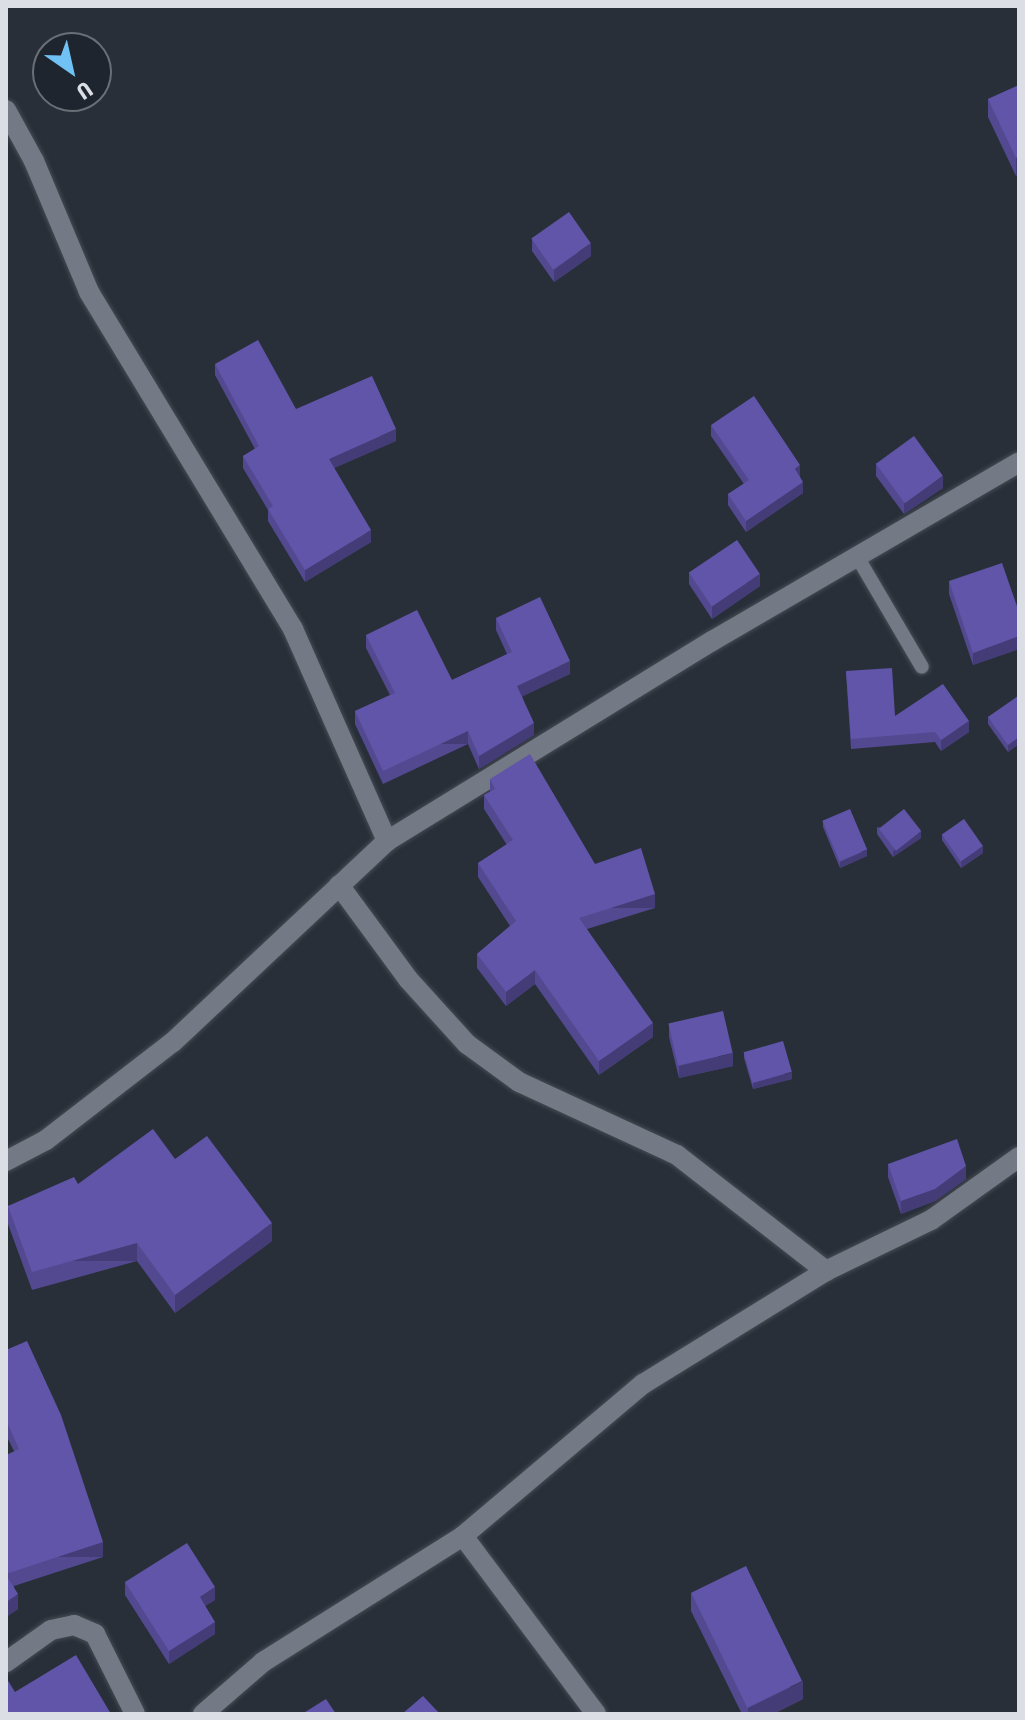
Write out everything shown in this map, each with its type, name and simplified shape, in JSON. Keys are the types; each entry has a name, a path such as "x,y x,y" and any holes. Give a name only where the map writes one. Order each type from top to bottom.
{"street":[{"path":"6,110 34,161 89,292 293,629 387,841"},
{"path":"6,1161 46,1140 173,1042 387,841 712,641 1019,462"},
{"path":"339,885 408,979 467,1044 519,1082 677,1155 826,1271"},
{"path":"203,1714 263,1662 463,1536 643,1384 826,1271 931,1220 1019,1157"},
{"path":"463,1536 596,1714"},
{"path":"6,1662 51,1630 74,1625 95,1634 135,1714"}],"lane":[{"path":"858,558 922,667"}],"building":[{"path":"1019,85 1019,156 1016,158 988,99"},
{"path":"569,212 591,243 553,270 531,238"},
{"path":"258,340 296,409 372,376 396,429 329,459 371,530 305,570 268,509 273,506 243,456 259,446 215,364"},
{"path":"754,396 800,465 795,469 803,482 746,521 728,494 749,480 711,425"},
{"path":"914,436 943,476 905,503 876,464"},
{"path":"737,540 760,574 712,606 689,572"},
{"path":"1002,563 1019,612 1019,636 973,653 949,581"},
{"path":"540,597 570,661 517,686 534,723 479,756 468,731 383,771 355,711 395,693 366,635 417,610 452,680 512,652 496,618"},
{"path":"892,668 895,716 943,684 969,721 941,740 935,732 851,739 846,671"},
{"path":"1018,696 1019,737 1008,745 988,717"},
{"path":"530,754 595,864 641,848 655,894 579,918 653,1023 599,1061 535,970 506,992 477,954 516,921 478,863 513,840 484,795 495,789 490,779"},
{"path":"850,809 867,850 840,861 822,821"},
{"path":"904,809 921,831 896,851 879,829"},
{"path":"964,819 983,846 961,862 942,834"},
{"path":"723,1011 733,1053 678,1065 668,1024"},
{"path":"783,1041 792,1072 752,1083 744,1052"},
{"path":"153,1129 175,1159 207,1136 272,1223 175,1295 137,1243 32,1272 8,1206 74,1177 78,1184"},
{"path":"957,1139 966,1166 935,1189 901,1201 888,1164"},
{"path":"27,1341 61,1415 103,1542 6,1574 6,1455 19,1449 6,1420 6,1350"},
{"path":"187,1543 215,1587 200,1597 215,1622 169,1651 125,1582"},
{"path":"746,1566 802,1681 747,1708 691,1593"},
{"path":"6,1575 18,1594 6,1602"},
{"path":"76,1655 111,1714 6,1714 6,1679 15,1692"},
{"path":"423,1696 440,1714 402,1714"},
{"path":"326,1699 336,1714 302,1714"}]}
